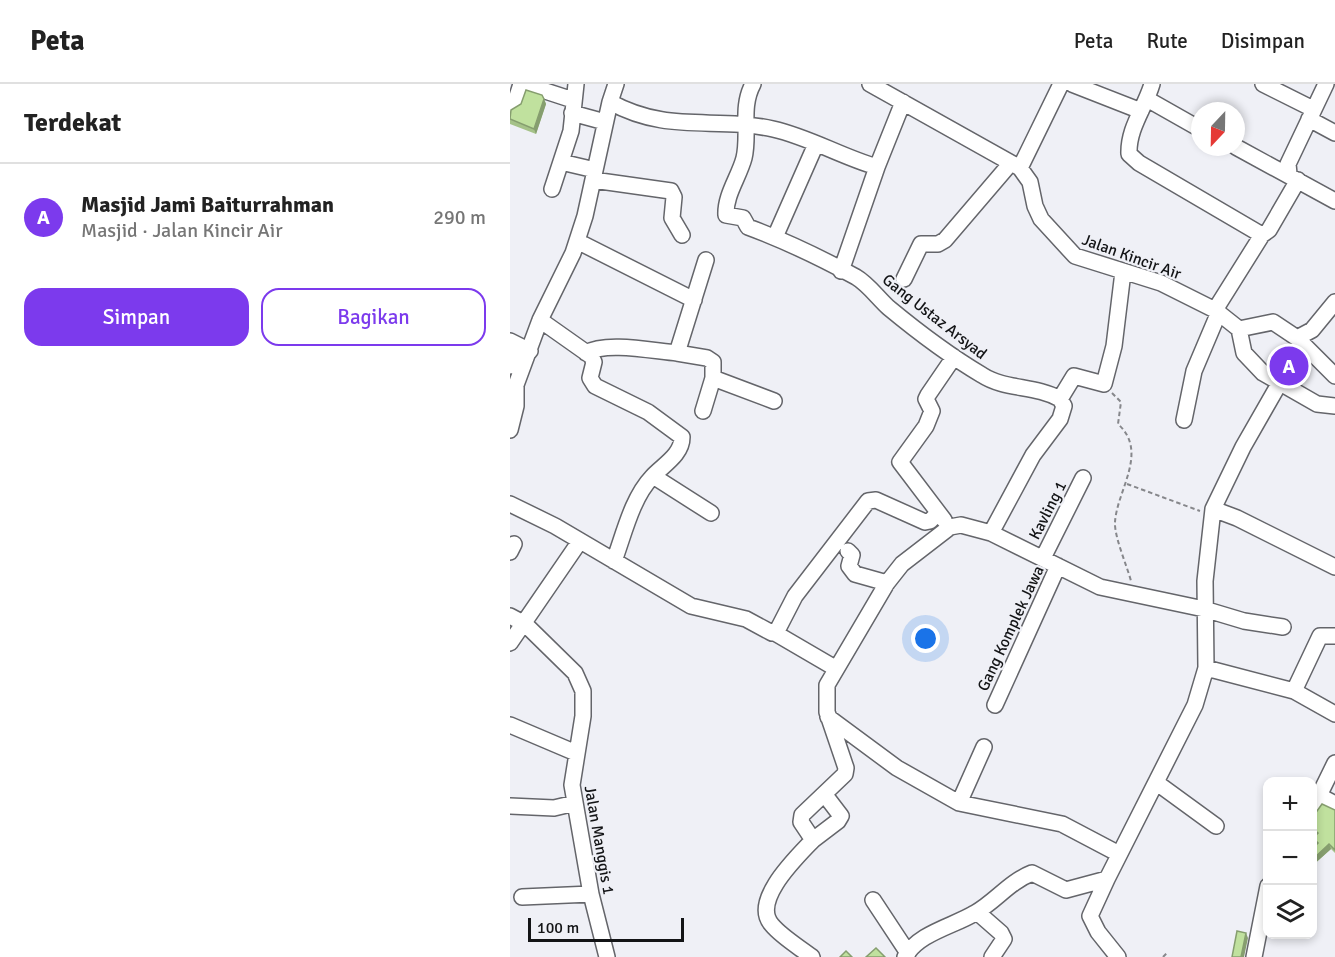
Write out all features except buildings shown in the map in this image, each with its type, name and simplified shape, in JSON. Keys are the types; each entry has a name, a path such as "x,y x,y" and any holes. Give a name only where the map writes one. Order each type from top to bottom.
{"street":[{"path":"552,189 571,131 576,84"},
{"path":"510,430 516,406 516,353 540,320 577,241 616,84"},
{"path":"745,125 746,104 753,84"},
{"path":"870,84 1015,166"},
{"path":"904,279 921,244 938,244 945,240 1015,166 1061,84"},
{"path":"1072,84 1147,98 1191,124"},
{"path":"1263,84 1311,114 1335,133"},
{"path":"1294,177 1288,164 1326,84"},
{"path":"514,106 518,85 572,106 605,122"},
{"path":"1147,98 1128,138 1129,154 1139,163 1262,235"},
{"path":"610,102 639,115 684,124 745,125 776,129 878,166"},
{"path":"841,271 903,102"},
{"name":"Gang Ustaz Arsyad","path":"745,125 744,159 725,213 727,217 743,218 748,227 810,251 841,271 857,277 889,307 954,357 993,382 1046,391 1060,399"},
{"path":"775,237 816,144"},
{"path":"1245,152 1335,201"},
{"path":"561,162 594,175 671,191 674,197 672,218 682,235"},
{"name":"Jalan Kincir Air","path":"1015,166 1030,182 1041,219 1075,256 1161,283 1217,311 1239,329"},
{"path":"1184,420 1194,371 1217,311 1262,235 1269,230 1294,177"},
{"path":"577,241 694,300"},
{"path":"677,353 706,260"},
{"path":"991,533 1033,454 1060,419 1064,406 1060,399 1074,376 1104,384 1114,346 1123,272"},
{"path":"1297,338 1312,330 1335,302"},
{"path":"540,320 586,353 594,362 590,378 595,386 640,408 682,437 668,464 653,476 639,497 614,561"},
{"path":"1335,376 1297,338 1274,322 1239,329 1244,353 1258,368 1279,384 1317,404 1335,406"},
{"path":"586,353 594,348 605,348 677,353 712,360 713,378 703,411"},
{"path":"813,840 801,822 802,815 841,780 846,768 828,717 825,693 835,668 887,583 907,559 950,527 900,462 926,426 932,411 926,399 954,357"},
{"path":"713,378 774,401"},
{"path":"1118,957 1098,932 1090,916 1195,705 1206,668 1204,609 1212,512 1243,447 1279,384"},
{"path":"653,476 711,513"},
{"name":"Kavling 1","path":"1043,558 1083,478"},
{"path":"775,633 795,597 868,501 876,500 925,522 930,521 938,513"},
{"path":"510,504 580,541 691,606 746,619 835,668"},
{"path":"1212,512 1237,518 1335,567"},
{"name":"Gang Komplek Jawa","path":"950,527 961,525 991,533 1100,587 1134,592 1244,621 1283,627"},
{"path":"510,643 580,541"},
{"path":"849,551 852,555 849,566 852,572 887,583"},
{"name":"Gang Komplek Jawa","path":"995,705 1058,566"},
{"name":"Jalan Manggis 1","path":"510,616 525,624 575,673 580,682 585,705 572,776 591,894 607,957"},
{"path":"1294,691 1320,636 1335,636"},
{"path":"1206,668 1294,691 1335,714"},
{"path":"828,717 897,768 959,802 1062,824 1119,854"},
{"path":"510,725 576,753"},
{"path":"959,802 984,747"},
{"path":"1317,801 1335,763"},
{"path":"1157,783 1216,826"},
{"path":"812,957 770,925 766,914 772,891 782,873 813,840 838,821 841,816 825,795"},
{"path":"510,806 554,808 575,803"},
{"path":"1317,803 1335,804"},
{"path":"873,900 906,955 935,932 976,912 1018,879 1032,873 1066,890 1107,879"},
{"path":"522,897 591,894"},
{"path":"1254,957 1263,911"},
{"path":"976,912 1001,933 1004,939 992,957"}],"path":[{"path":"1104,384 1121,402 1118,424 1127,433 1129,440 1130,474 1115,522 1134,592"},
{"path":"1127,484 1212,512"},
{"path":"1163,957 1168,952"}],"place":[{"name":"Masjid Jami Baiturrahman","path":"1289,366"}]}
